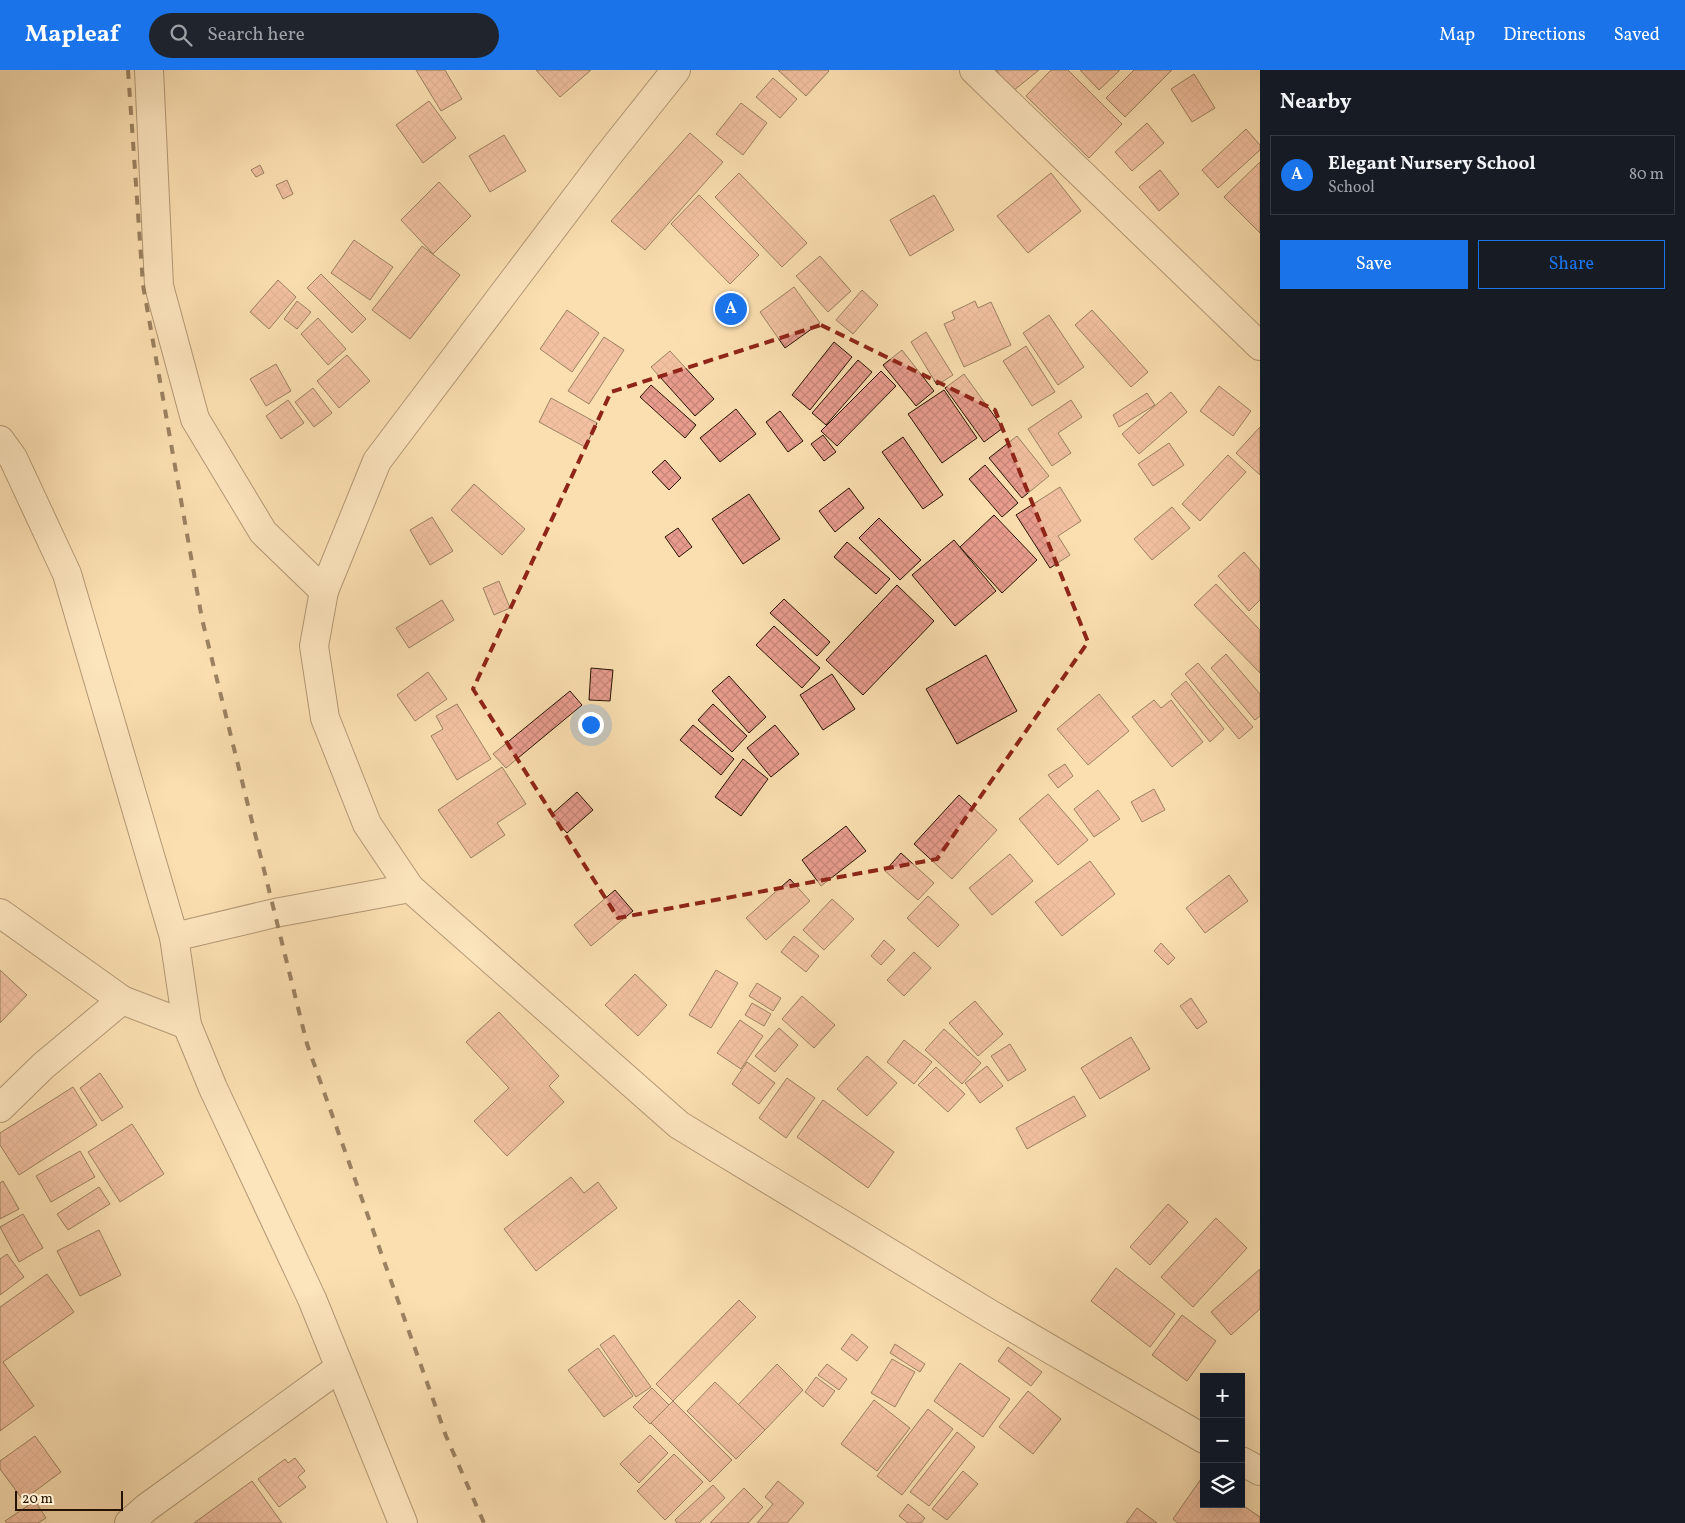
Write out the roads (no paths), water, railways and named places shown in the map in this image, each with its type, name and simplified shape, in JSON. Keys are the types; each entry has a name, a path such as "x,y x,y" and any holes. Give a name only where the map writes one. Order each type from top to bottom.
{"street":[{"path":"149,70 159,286 195,419 262,532 324,591"},
{"path":"676,70 594,173 377,461 324,591 314,646 325,718 367,824 410,888 679,1125 990,1314 1200,1437"},
{"path":"974,70 1260,346"},
{"path":"0,440 13,458 67,574 174,937 187,1025 213,1088 312,1299 403,1523"},
{"path":"174,937 275,913 410,888"},
{"path":"0,913 122,1000 187,1025"},
{"path":"0,1108 43,1066 122,1000"},
{"path":"129,1523 146,1508 339,1368"},
{"path":"1245,1463 1260,1471"}],"railway":[{"path":"128,70 143,285 202,619 307,1044 446,1436 484,1523"}],"place":[{"name":"Elegant Nursery School","path":"731,309"}]}
